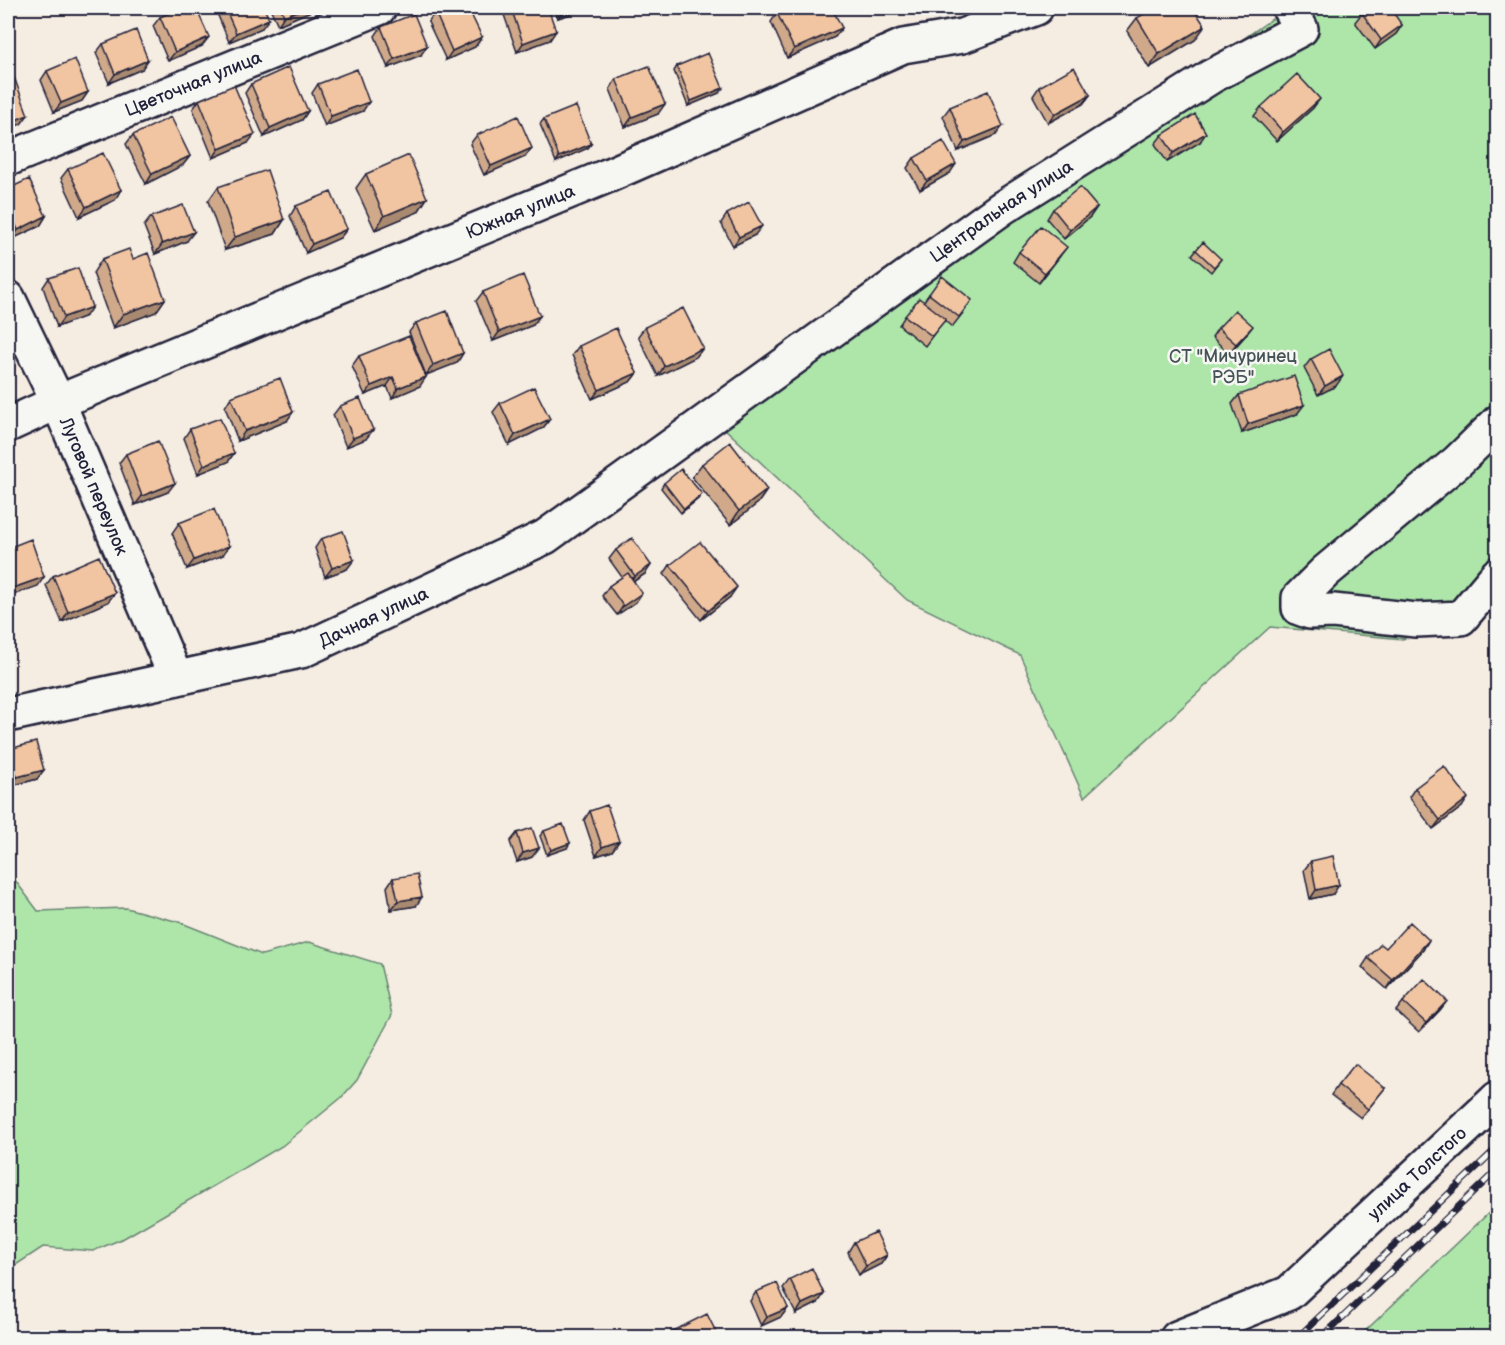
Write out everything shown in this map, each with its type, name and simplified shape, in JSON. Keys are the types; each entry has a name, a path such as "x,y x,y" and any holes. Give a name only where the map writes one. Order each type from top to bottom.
{"street":[{"name":"Цветочная улица","path":"8,159 379,8"},
{"name":"Южная улица","path":"8,425 58,402 607,176 903,46 962,36 1036,8"},
{"name":"Центральная улица","path":"708,419 1002,208 1212,76 1295,18"},
{"name":"Луговой переулок","path":"8,298 58,402 176,678"},
{"name":"Дачная улица","path":"8,715 301,651 544,537 708,419"},
{"path":"1497,422 1457,462 1325,572 1299,597 1299,608 1310,612 1333,610 1416,620 1461,618 1497,573"},
{"name":"улица Толстого","path":"1177,1338 1289,1293 1497,1098"}],"green space":[{"name":"СТ \"Мичуринец РЭБ\"","path":"1288,8 1497,8 1497,559 1458,613 1403,639 1270,627 1084,797 1020,655 907,600 705,410"},
{"path":"8,871 38,911 126,908 179,922 262,955 309,942 380,964 392,1015 357,1080 341,1098 282,1146 124,1238 93,1251 43,1247 8,1270"},
{"path":"1497,1205 1497,1337 1359,1337"}],"building":[{"path":"181,8 196,8 209,37 175,52 160,17"},
{"path":"225,8 264,8 269,19 236,33"},
{"path":"281,8 304,8 284,16"},
{"path":"446,8 468,8 482,37 452,51 435,12"},
{"path":"511,8 548,8 556,31 523,43"},
{"path":"789,8 832,8 842,28 794,49 777,13"},
{"path":"1154,8 1193,8 1205,26 1159,54 1137,18"},
{"path":"1369,8 1390,8 1402,25 1381,40 1362,13"},
{"path":"414,14 427,46 394,59 381,27"},
{"path":"136,30 148,60 115,74 103,44"},
{"path":"708,53 723,88 691,101 677,66"},
{"path":"75,59 88,92 61,103 47,71"},
{"path":"649,66 665,104 632,117 616,79"},
{"path":"289,67 308,111 270,128 251,84"},
{"path":"1074,67 1090,95 1055,114 1039,87"},
{"path":"357,69 369,102 331,116 318,84"},
{"path":"1297,74 1320,99 1283,132 1261,107"},
{"path":"14,77 28,115 8,123 8,80"},
{"path":"234,85 255,134 219,149 199,100"},
{"path":"988,91 1003,126 964,142 950,107"},
{"path":"576,106 591,144 559,157 544,119"},
{"path":"1195,114 1206,133 1173,153 1162,135"},
{"path":"518,116 532,148 491,166 477,135"},
{"path":"171,117 190,156 152,174 133,135"},
{"path":"943,141 956,164 927,181 914,158"},
{"path":"103,153 121,190 86,207 68,169"},
{"path":"409,155 427,198 384,216 366,174"},
{"path":"267,170 284,220 235,237 218,187"},
{"path":"29,179 46,216 18,230 8,207 8,189"},
{"path":"1080,187 1097,207 1070,230 1053,209"},
{"path":"331,192 347,229 312,244 296,206"},
{"path":"749,202 762,226 739,237 727,214"},
{"path":"183,205 194,232 162,244 151,217"},
{"path":"1041,226 1067,247 1045,273 1019,252"},
{"path":"1203,242 1221,259 1214,267 1196,250"},
{"path":"129,249 133,259 148,253 165,299 123,314 102,259"},
{"path":"78,268 92,307 64,317 49,278"},
{"path":"523,275 540,316 499,332 483,292"},
{"path":"942,276 972,300 959,317 929,294"},
{"path":"919,298 946,319 932,336 905,316"},
{"path":"683,308 703,348 664,366 645,327"},
{"path":"1235,310 1253,326 1236,344 1218,328"},
{"path":"447,311 463,353 433,365 416,323"},
{"path":"616,328 637,373 599,390 579,346"},
{"path":"409,336 426,377 398,388 393,377 371,386 359,356"},
{"path":"8,341 15,362 8,365"},
{"path":"1329,349 1343,376 1325,386 1311,359"},
{"path":"1294,376 1304,405 1248,424 1239,395"},
{"path":"280,378 293,412 245,431 231,397"},
{"path":"534,387 550,419 515,435 500,403"},
{"path":"360,398 373,430 353,438 340,406"},
{"path":"220,418 234,453 204,465 190,429"},
{"path":"158,441 175,483 142,496 126,454"},
{"path":"730,442 767,490 739,511 702,464"},
{"path":"681,469 702,494 684,509 664,483"},
{"path":"214,509 229,546 194,560 179,523"},
{"path":"343,531 354,560 332,568 321,539"},
{"path":"632,538 651,565 635,576 616,550"},
{"path":"31,539 44,577 10,589 8,548"},
{"path":"700,542 737,587 708,611 670,565"},
{"path":"99,556 115,593 68,612 53,576"},
{"path":"628,573 642,593 623,606 609,586"},
{"path":"36,742 44,770 17,777 9,749"},
{"path":"1444,766 1468,798 1440,820 1415,788"},
{"path":"607,805 619,841 602,847 590,811"},
{"path":"563,824 570,843 551,850 544,831"},
{"path":"532,828 539,848 523,853 517,833"},
{"path":"1333,856 1339,885 1316,890 1311,861"},
{"path":"417,874 422,897 398,901 393,878"},
{"path":"1410,922 1429,940 1393,980 1368,958 1381,944 1386,948"},
{"path":"1424,979 1447,1001 1426,1023 1403,1002"},
{"path":"1355,1064 1385,1088 1368,1109 1338,1085"},
{"path":"876,1232 887,1255 866,1266 854,1242"},
{"path":"812,1268 824,1294 802,1304 790,1279"},
{"path":"777,1283 788,1308 767,1317 756,1292"},
{"path":"707,1314 719,1338 677,1338 673,1331"}],"railway":[{"path":"1297,1338 1498,1147"},
{"path":"1321,1338 1498,1169"}]}
